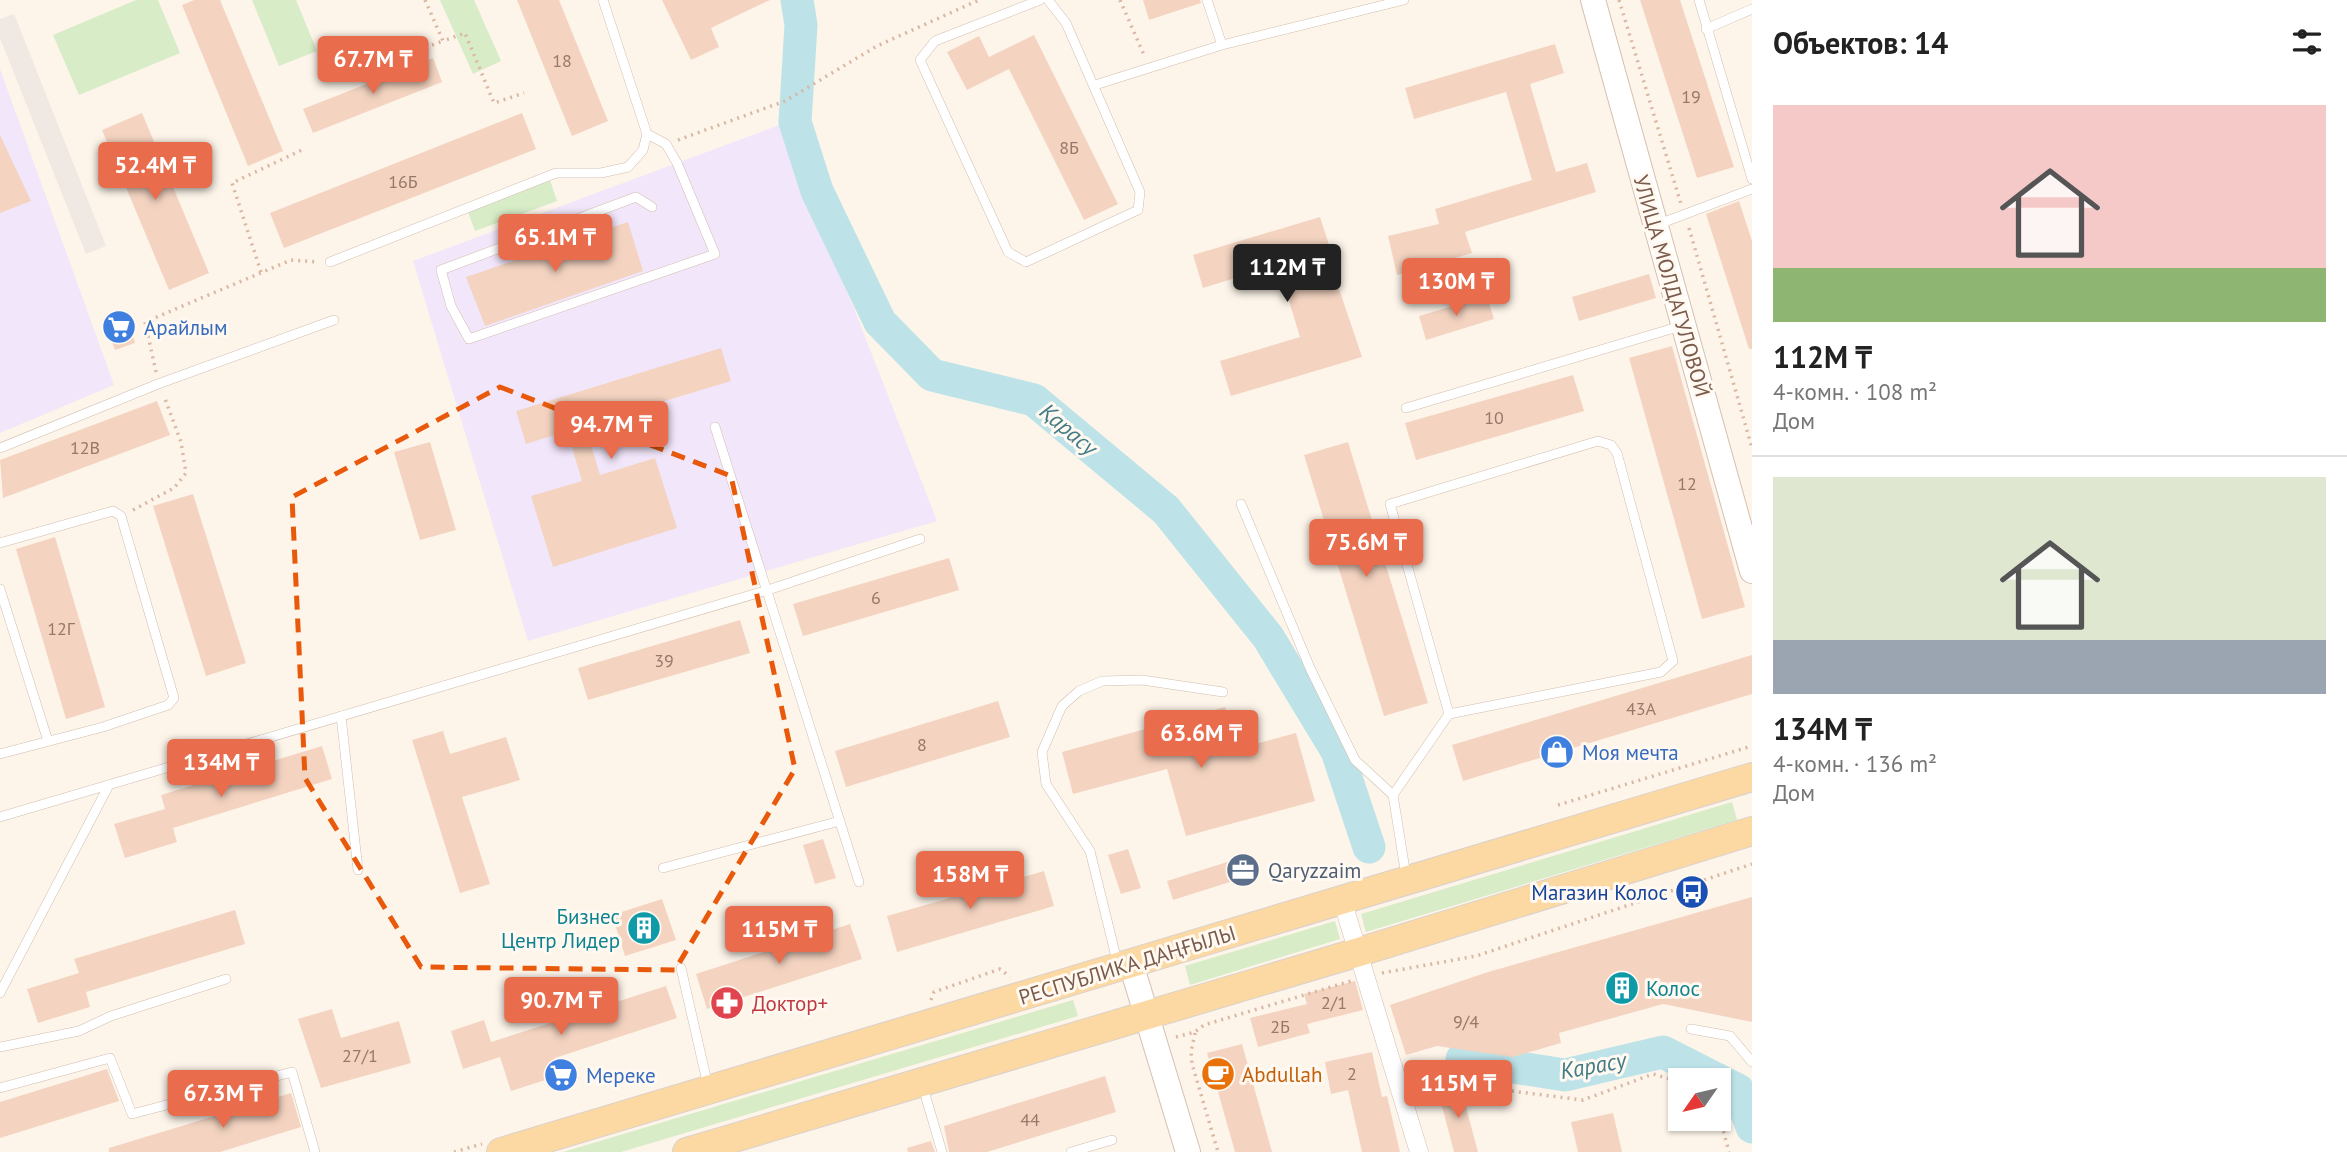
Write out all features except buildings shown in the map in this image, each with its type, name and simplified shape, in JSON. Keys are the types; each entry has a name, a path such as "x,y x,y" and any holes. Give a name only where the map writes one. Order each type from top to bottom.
{"main road":[{"name":"РЕСПУБЛИКА ДАҢҒЫЛЫ","path":"501,1152 1752,777"},
{"path":"687,1152 1146,1015 1363,964 1752,831"}],"street":[{"name":"УЛИЦА МОЛДАГУЛОВОЙ","path":"1593,0 1752,571"},
{"path":"1342,900 1419,1152"},
{"path":"1125,965 1146,1015 1188,1152"}],"lane":[{"path":"330,262 556,173 601,173 628,167 643,150 647,134 603,0"},
{"path":"1040,0 935,41 920,60 1008,252 1026,262 1138,211 1140,192 1066,23 1048,0"},
{"path":"1207,0 1222,45"},
{"path":"1095,85 1222,45 1404,0"},
{"path":"1699,0 1752,178"},
{"path":"1706,29 1752,9"},
{"path":"647,134 666,144 677,163 715,254 469,339 451,306 441,270 636,197 652,207"},
{"path":"1654,225 1752,189"},
{"path":"0,448 158,384 334,320"},
{"path":"1406,408 1682,325"},
{"path":"715,427 859,882"},
{"path":"1392,795 1449,714 1661,672 1673,661 1617,453 1611,445 1598,441 1390,504 1449,714"},
{"path":"1241,504 1310,668 1355,760 1392,795 1407,881"},
{"path":"0,543 113,511 121,516 174,698 168,705 103,727 0,754"},
{"path":"0,817 768,590 920,539"},
{"path":"0,589 48,741"},
{"path":"1125,965 1090,851 1046,784 1042,752 1062,706 1079,691 1102,681 1142,680 1223,692"},
{"path":"341,716 358,870"},
{"path":"0,993 108,785"},
{"path":"663,868 840,821"},
{"path":"681,968 709,1090"},
{"path":"0,1047 79,1031 111,1016 226,979"},
{"path":"1691,1029 1730,1036 1752,1062"},
{"path":"0,1088 110,1058 132,1114 292,1072 315,1152"},
{"path":"922,1082 942,1152"},
{"path":"1071,1152 1112,1140"}],"path":[{"path":"425,0 443,41"},
{"path":"666,144 785,101 877,46 979,0"},
{"path":"1120,0 1149,66"},
{"path":"432,45 465,33 494,103 524,93"},
{"path":"261,272 232,183 302,150"},
{"path":"121,516 174,488 186,473 181,442 158,384 145,322 291,260 330,262"},
{"path":"1558,805 1752,746"},
{"path":"1218,1152 1192,1064 1191,1052 1195,1032 1204,1024 1363,964 1476,956 1752,864"},
{"path":"1397,1079 1440,1067 1480,1087 1583,1100 1653,1074 1668,1078"},
{"path":"1723,1131 1729,1152"}],"highlighted area":[{"path":"500,387 731,476 795,769 675,970 421,967 305,778 292,497"}],"shaded area":[{"path":"14,14 106,246 86,254 0,38 0,19"},
{"path":"0,69 114,385 0,433"},
{"path":"782,124 937,521 528,641 413,261"}],"green space":[{"path":"136,0 158,0 180,53 79,95 53,35"},
{"path":"252,0 296,0 317,51 279,66"},
{"path":"440,0 474,0 501,61 473,74"},
{"path":"548,174 557,201 475,231 465,204"},
{"path":"1732,802 1737,820 1366,932 1361,914"},
{"path":"1335,921 1340,939 1190,985 1185,966"},
{"path":"1073,1000 1078,1016 621,1152 563,1152"}],"waterway":[{"name":"Қарасу","path":"797,0 801,25 795,122 817,191 880,322 932,375 1034,400 1166,510 1268,637 1337,751 1369,847"},
{"name":"Карасу","path":"1462,1059 1565,1075 1663,1052 1694,1068"},
{"name":"Карасу","path":"1731,1086 1738,1090 1752,1127"}],"place":[{"name":"Арайлым","path":"119,327"},
{"name":"Моя мечта","path":"1557,752"},
{"name":"Qaryzzaim","path":"1243,870"},
{"name":"Магазин Колос","path":"1692,892"},
{"name":"Бизнес Центр Лидер","path":"644,928"},
{"name":"Колос","path":"1622,988"},
{"name":"Доктор+","path":"727,1003"},
{"name":"Аbdullah","path":"1218,1074"},
{"name":"Мереке","path":"561,1075"}]}
